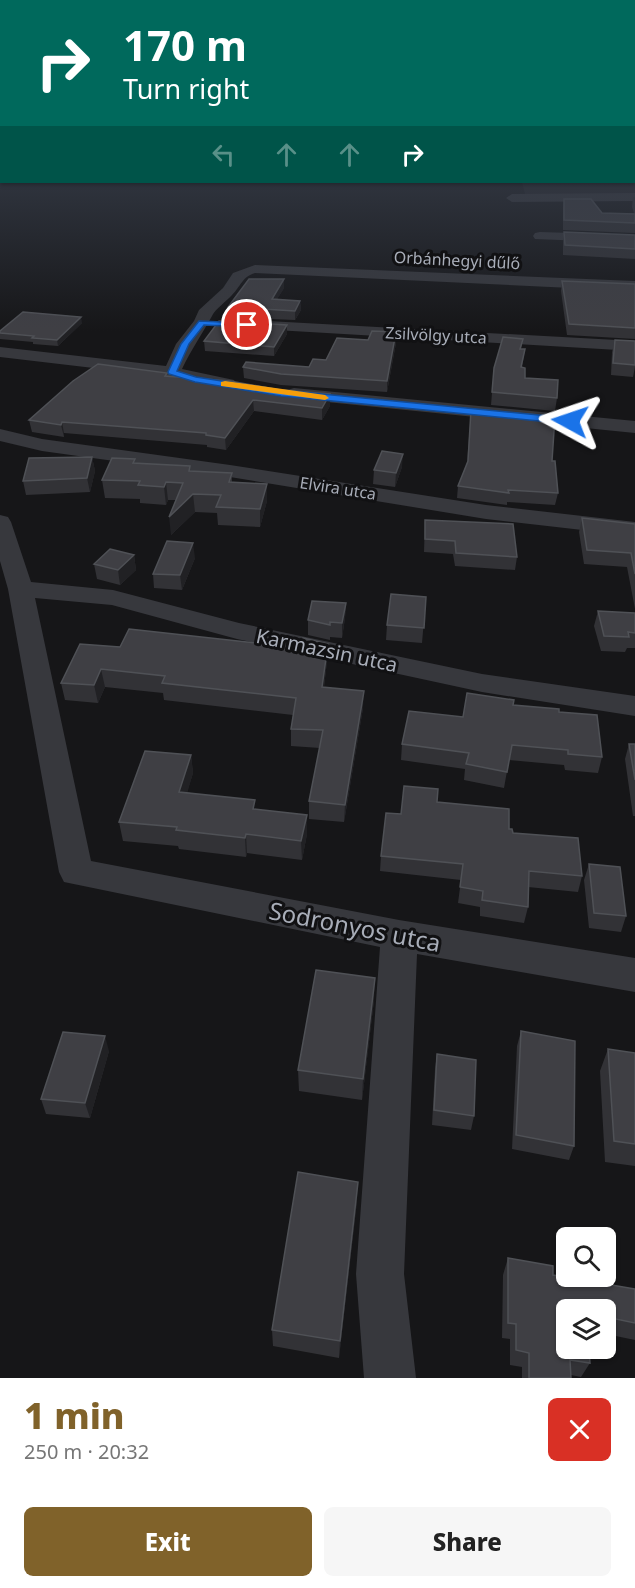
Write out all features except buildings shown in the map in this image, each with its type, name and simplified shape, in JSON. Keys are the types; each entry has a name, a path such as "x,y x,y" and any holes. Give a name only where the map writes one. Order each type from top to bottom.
{"street":[{"path":"540,236 635,239"},
{"name":"Orbánhegyi dűlő","path":"172,372 185,344 205,313 244,272 278,269 635,286"},
{"name":"Zsilvölgy utca","path":"201,322 635,346"},
{"path":"0,352 172,372 195,379 249,388"},
{"path":"271,391 402,406 635,427"},
{"name":"Elvira utca","path":"0,435 42,446 230,471 486,512 635,529"},
{"path":"0,522 21,589"},
{"name":"Karmazsin utca","path":"21,589 113,598 237,631 471,681 635,706"},
{"name":"Sodronyos utca","path":"21,589 76,872 399,935 635,975"},
{"path":"390,1378 380,1274 399,935"}],"slow traffic":[{"path":"225,384 325,398"}],"route":[{"path":"247,325 201,322 185,344 172,372 195,379 281,393 570,421"}]}
